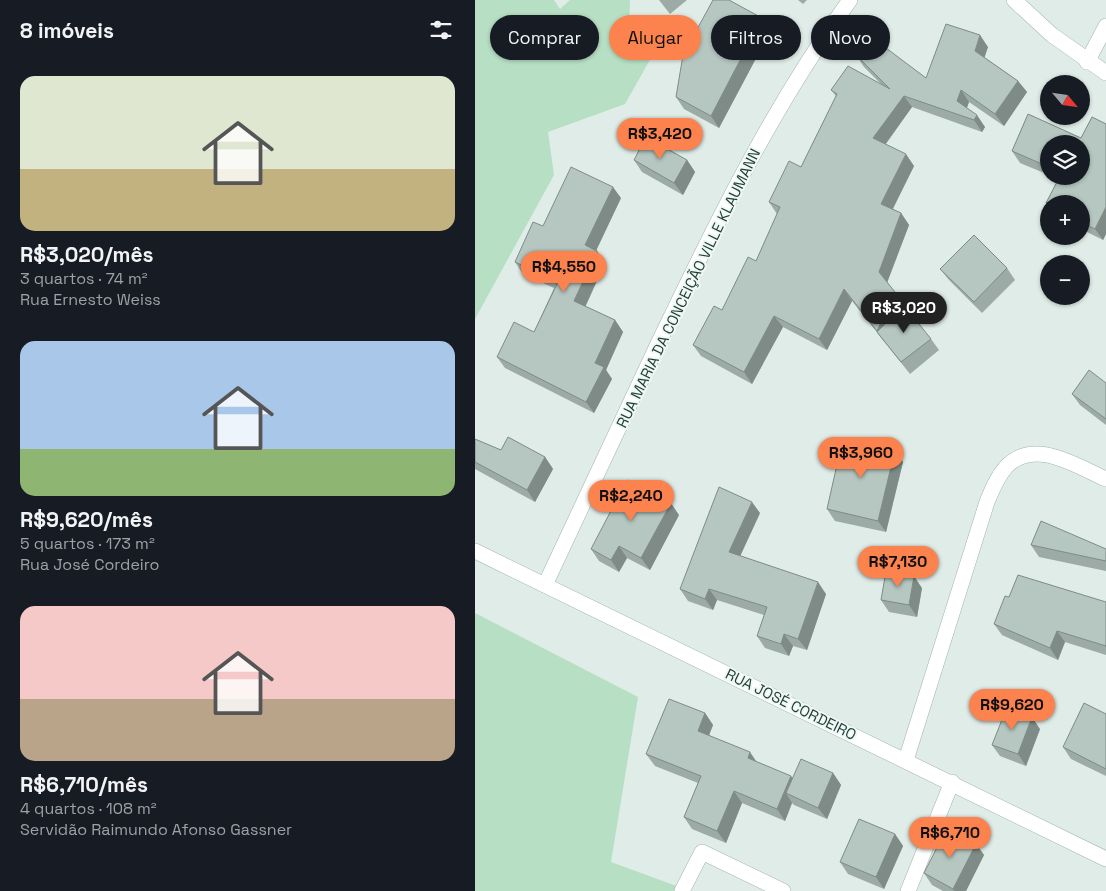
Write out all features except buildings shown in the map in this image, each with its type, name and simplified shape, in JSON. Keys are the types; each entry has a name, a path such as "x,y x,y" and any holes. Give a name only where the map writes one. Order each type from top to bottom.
{"street":[{"name":"RUA MARIA DA CONCEIÇÃO VILLE KLAUMANN","path":"545,585 725,208 779,108 826,33 850,0"},
{"path":"1014,0 1052,35 1087,62 1106,73"},
{"path":"1087,62 1106,26"},
{"path":"906,760 987,502 1005,468 1018,457 1038,453 1056,457 1106,478"},
{"name":"RUA JOSÉ CORDEIRO","path":"475,551 952,782 1106,859"},
{"path":"908,891 952,782"},
{"path":"682,891 702,852 783,891"}],"green space":[{"path":"475,0 554,0 560,9 570,0 630,0 630,15 609,15 609,60 650,60 625,104 548,132 554,175 475,319"},
{"path":"475,613 638,697 611,862 690,891 475,891"}]}
